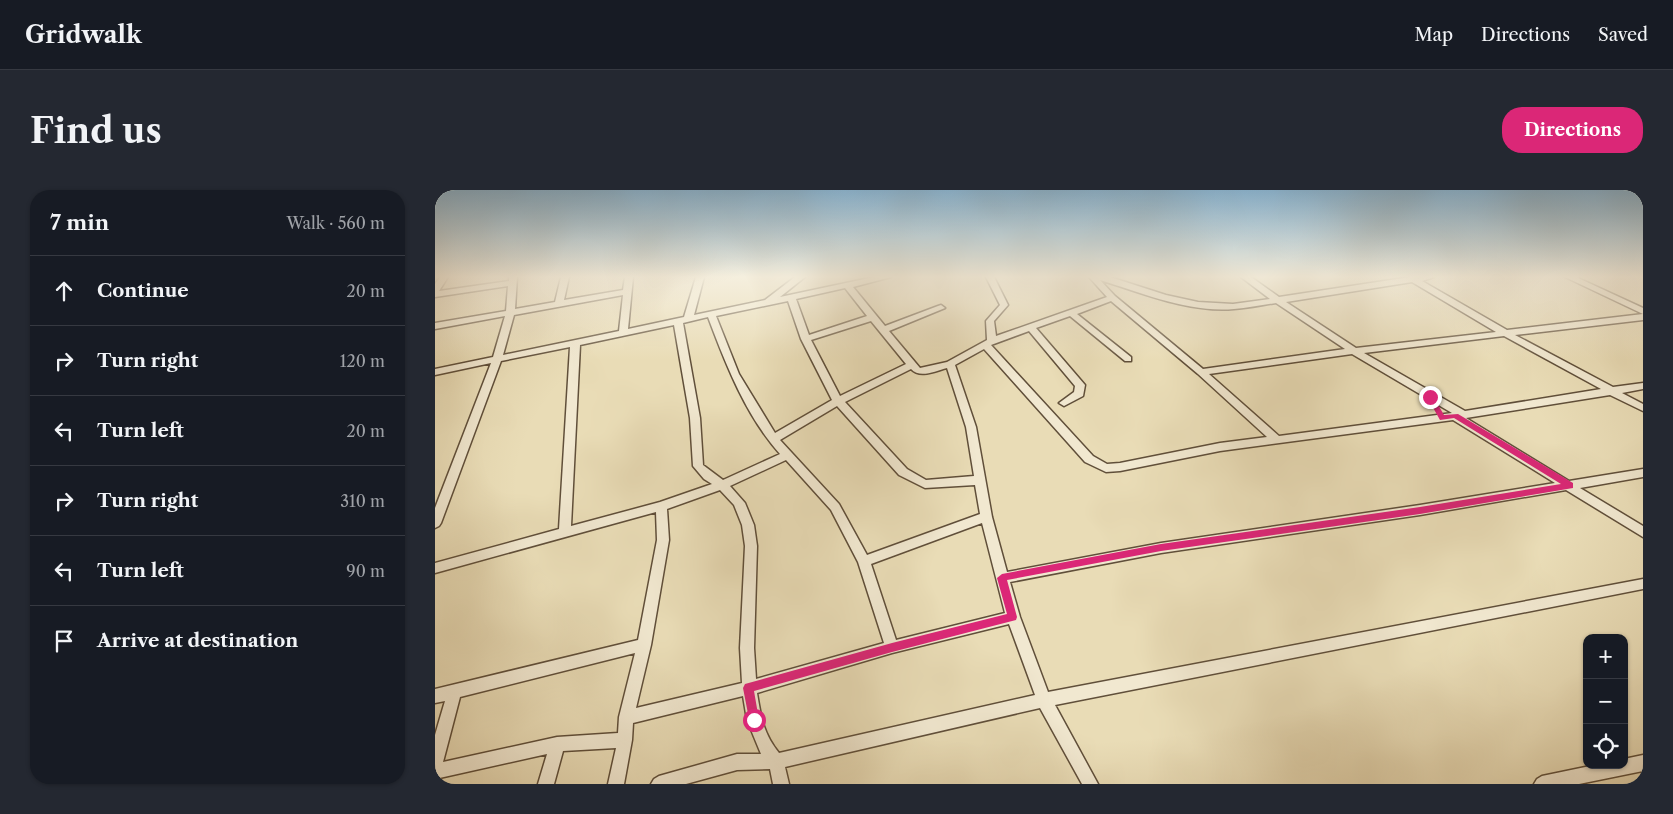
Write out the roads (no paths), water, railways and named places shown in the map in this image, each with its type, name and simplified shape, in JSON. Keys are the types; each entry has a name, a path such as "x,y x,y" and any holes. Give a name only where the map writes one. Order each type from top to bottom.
{"street":[{"path":"435,523 497,359 511,305"},
{"path":"435,326 555,305"},
{"path":"623,332 625,305"},
{"path":"689,305 683,321 695,418 697,466 708,476 722,484 739,503 749,532 751,546 747,648 749,688 754,720 763,745 776,761 781,784"},
{"path":"435,372 762,305"},
{"path":"794,305 806,338 838,402 903,472 925,484 981,480"},
{"path":"863,305 918,371 950,364 989,342 1094,305"},
{"path":"1004,305 990,321 989,342 1089,459 1106,468 1140,464 1212,448 1442,418 1643,386"},
{"path":"1120,305 1201,372 1277,440"},
{"path":"1197,305 1233,307 1250,305"},
{"path":"1285,305 1643,532"},
{"path":"1458,305 1503,332 1643,408"},
{"path":"1629,305 1643,311"},
{"path":"883,330 941,308"},
{"path":"1071,313 1128,359"},
{"path":"711,315 734,374 773,438 835,507 864,561 892,647"},
{"path":"806,338 873,317"},
{"path":"1201,372 1354,350 1643,317"},
{"path":"1031,328 1079,386 1079,394 1064,403"},
{"path":"565,532 575,343"},
{"path":"950,364 971,427 986,517 1013,617 1044,700 1090,784"},
{"path":"773,438 838,402 912,365"},
{"path":"1430,397 1442,418"},
{"path":"435,568 661,506 722,484 787,455"},
{"path":"1002,578 1161,548 1420,510 1643,473"},
{"path":"616,784 625,740 626,717 644,645 663,540 661,506"},
{"path":"864,561 986,517"},
{"path":"659,784 737,762 776,761 1044,700 1643,584"},
{"path":"626,717 749,688 892,647 1013,617"},
{"path":"435,696 644,645"},
{"path":"435,762 454,692"},
{"path":"435,771 557,744 625,740"},
{"path":"546,784 557,744"},
{"path":"1542,784 1643,763"}]}
